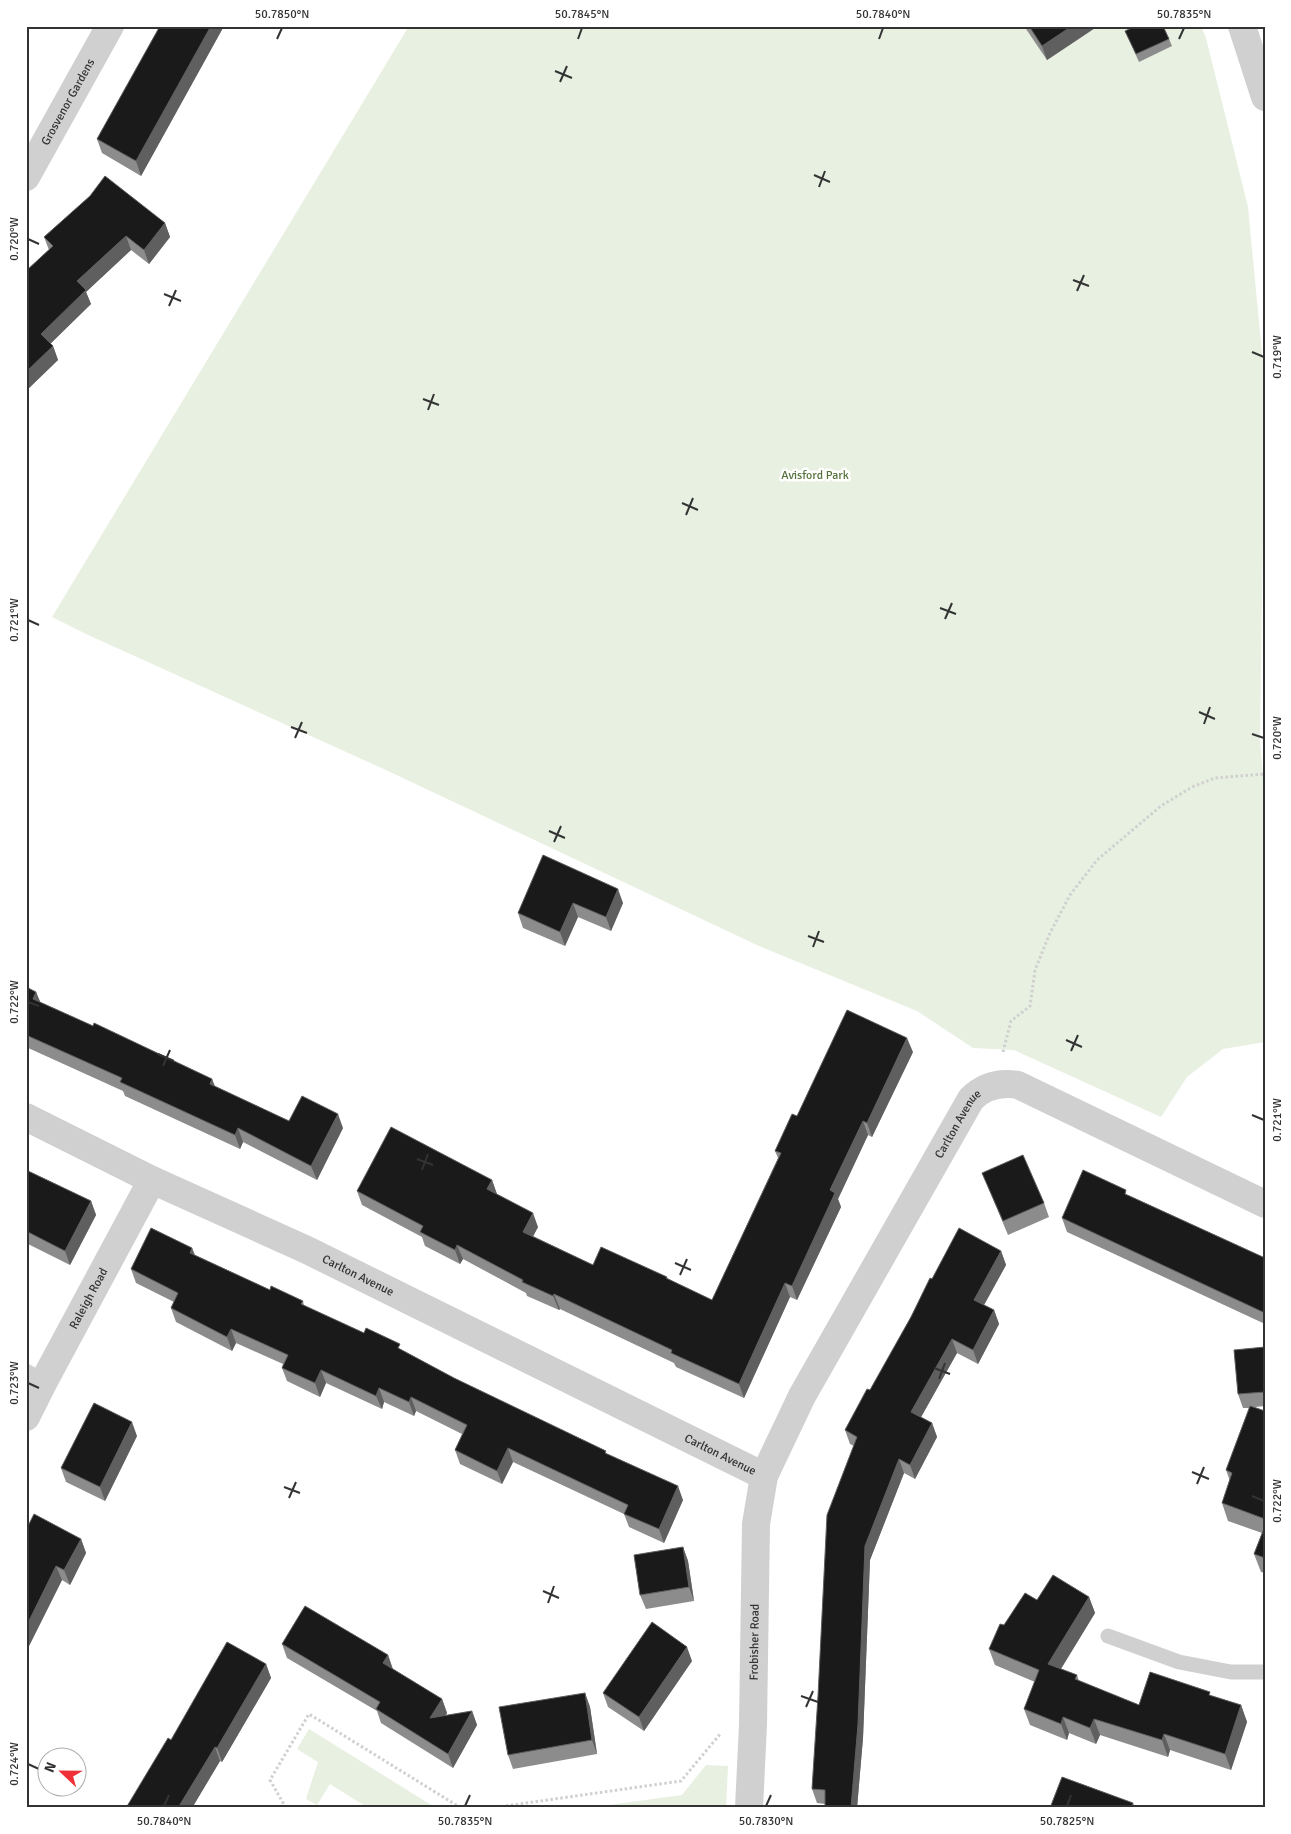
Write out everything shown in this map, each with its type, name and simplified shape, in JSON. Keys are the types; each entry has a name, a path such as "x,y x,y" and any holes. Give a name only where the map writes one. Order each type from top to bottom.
{"street":[{"name":"Grosvenor Gardens","path":"26,178 110,26"},
{"path":"1242,26 1265,97"},
{"name":"Carlton Avenue","path":"26,1117 152,1180 307,1250 764,1476 802,1396 971,1099 978,1092 994,1086 1009,1084 1018,1086 1265,1204"},
{"name":"Raleigh Road","path":"26,1417 35,1376 152,1180"},
{"name":"Frobisher Road","path":"749,1808 753,1724 756,1524 764,1476"}],"lane":[{"path":"1108,1636 1179,1662 1231,1672 1265,1672"}],"path":[{"path":"994,1086 1011,1020 1030,1006 1035,970 1050,933 1070,895 1097,860 1161,806 1192,788 1215,778 1265,774"},
{"path":"286,1808 270,1780 309,1714 461,1808"},
{"path":"491,1808 681,1781 728,1726 753,1724"}],"green space":[{"name":"Avisford Park","path":"409,26 1201,26 1206,38 1248,207 1265,385 1260,741 1265,799 1265,1042 1223,1049 1187,1077 1161,1117 1014,1050 973,1048 917,1011 759,946 388,771 52,617"},
{"path":"309,1729 436,1808 368,1808 330,1784 317,1805 306,1799 318,1762 297,1749"},
{"path":"706,1765 728,1766 726,1808 587,1808 682,1795"}],"building":[{"path":"160,26 211,26 136,161 97,139"},
{"path":"1029,26 1072,26 1042,46"},
{"path":"1136,26 1163,26 1169,39 1136,54 1125,31"},
{"path":"105,176 165,223 144,250 126,236 77,281 86,290 41,334 53,346 26,372 26,271 53,246 44,237 90,196"},
{"path":"543,855 618,889 606,917 573,903 560,932 518,913"},
{"path":"26,987 36,992 33,999 93,1026 94,1023 212,1079 210,1084 289,1121 302,1096 338,1114 311,1166 238,1128 235,1135 120,1082 122,1078 26,1035"},
{"path":"847,1010 907,1038 867,1123 863,1121 830,1190 835,1193 792,1286 785,1283 739,1384 671,1353 672,1350 554,1294 553,1296 522,1282 523,1280 457,1245 455,1250 420,1232 423,1226 357,1191 391,1127 492,1180 487,1189 533,1213 523,1232 593,1265 601,1247 712,1300 781,1153 775,1151 792,1114 797,1116"},
{"path":"1023,1155 1044,1203 1003,1221 982,1173"},
{"path":"26,1170 91,1201 65,1251 26,1231"},
{"path":"1083,1170 1126,1190 1125,1194 1265,1258 1265,1313 1062,1218"},
{"path":"151,1228 192,1248 190,1253 270,1290 271,1286 303,1301 301,1304 364,1333 366,1328 400,1344 398,1348 454,1378 606,1451 605,1453 678,1486 659,1529 624,1514 628,1505 508,1448 497,1471 455,1450 467,1425 411,1397 409,1402 379,1388 376,1396 321,1370 315,1383 282,1368 288,1355 231,1329 227,1337 171,1308 178,1293 131,1269"},
{"path":"959,1228 1001,1251 974,1300 994,1310 973,1350 952,1339 911,1412 932,1423 910,1465 899,1459 865,1546 858,1724 851,1808 825,1808 825,1790 812,1789 827,1515 857,1437 845,1430 867,1389 870,1390"},
{"path":"1265,1347 1265,1392 1238,1394 1234,1350"},
{"path":"94,1403 132,1422 100,1487 61,1468"},
{"path":"1250,1406 1265,1411 1265,1519 1222,1503 1232,1473 1226,1470"},
{"path":"34,1514 81,1539 64,1570 56,1566 26,1627 26,1530"},
{"path":"1265,1526 1265,1558 1254,1554"},
{"path":"683,1547 689,1587 640,1595 634,1555"},
{"path":"1053,1575 1089,1597 1048,1664 1077,1675 1075,1679 1139,1705 1150,1672 1210,1692 1209,1695 1241,1705 1225,1754 1164,1734 1162,1740 1094,1719 1090,1728 1063,1717 1061,1724 1024,1709 1039,1670 989,1649 1000,1624 1004,1625 1025,1593 1037,1600"},
{"path":"305,1606 388,1655 383,1663 442,1699 430,1718 472,1711 448,1754 376,1709 380,1702 282,1644"},
{"path":"652,1622 687,1647 639,1717 603,1693"},
{"path":"227,1642 266,1664 217,1748 215,1747 178,1808 126,1808 168,1738 171,1740"},
{"path":"585,1693 592,1740 508,1755 499,1707"},
{"path":"1062,1777 1133,1803 1131,1808 1050,1808"}]}
